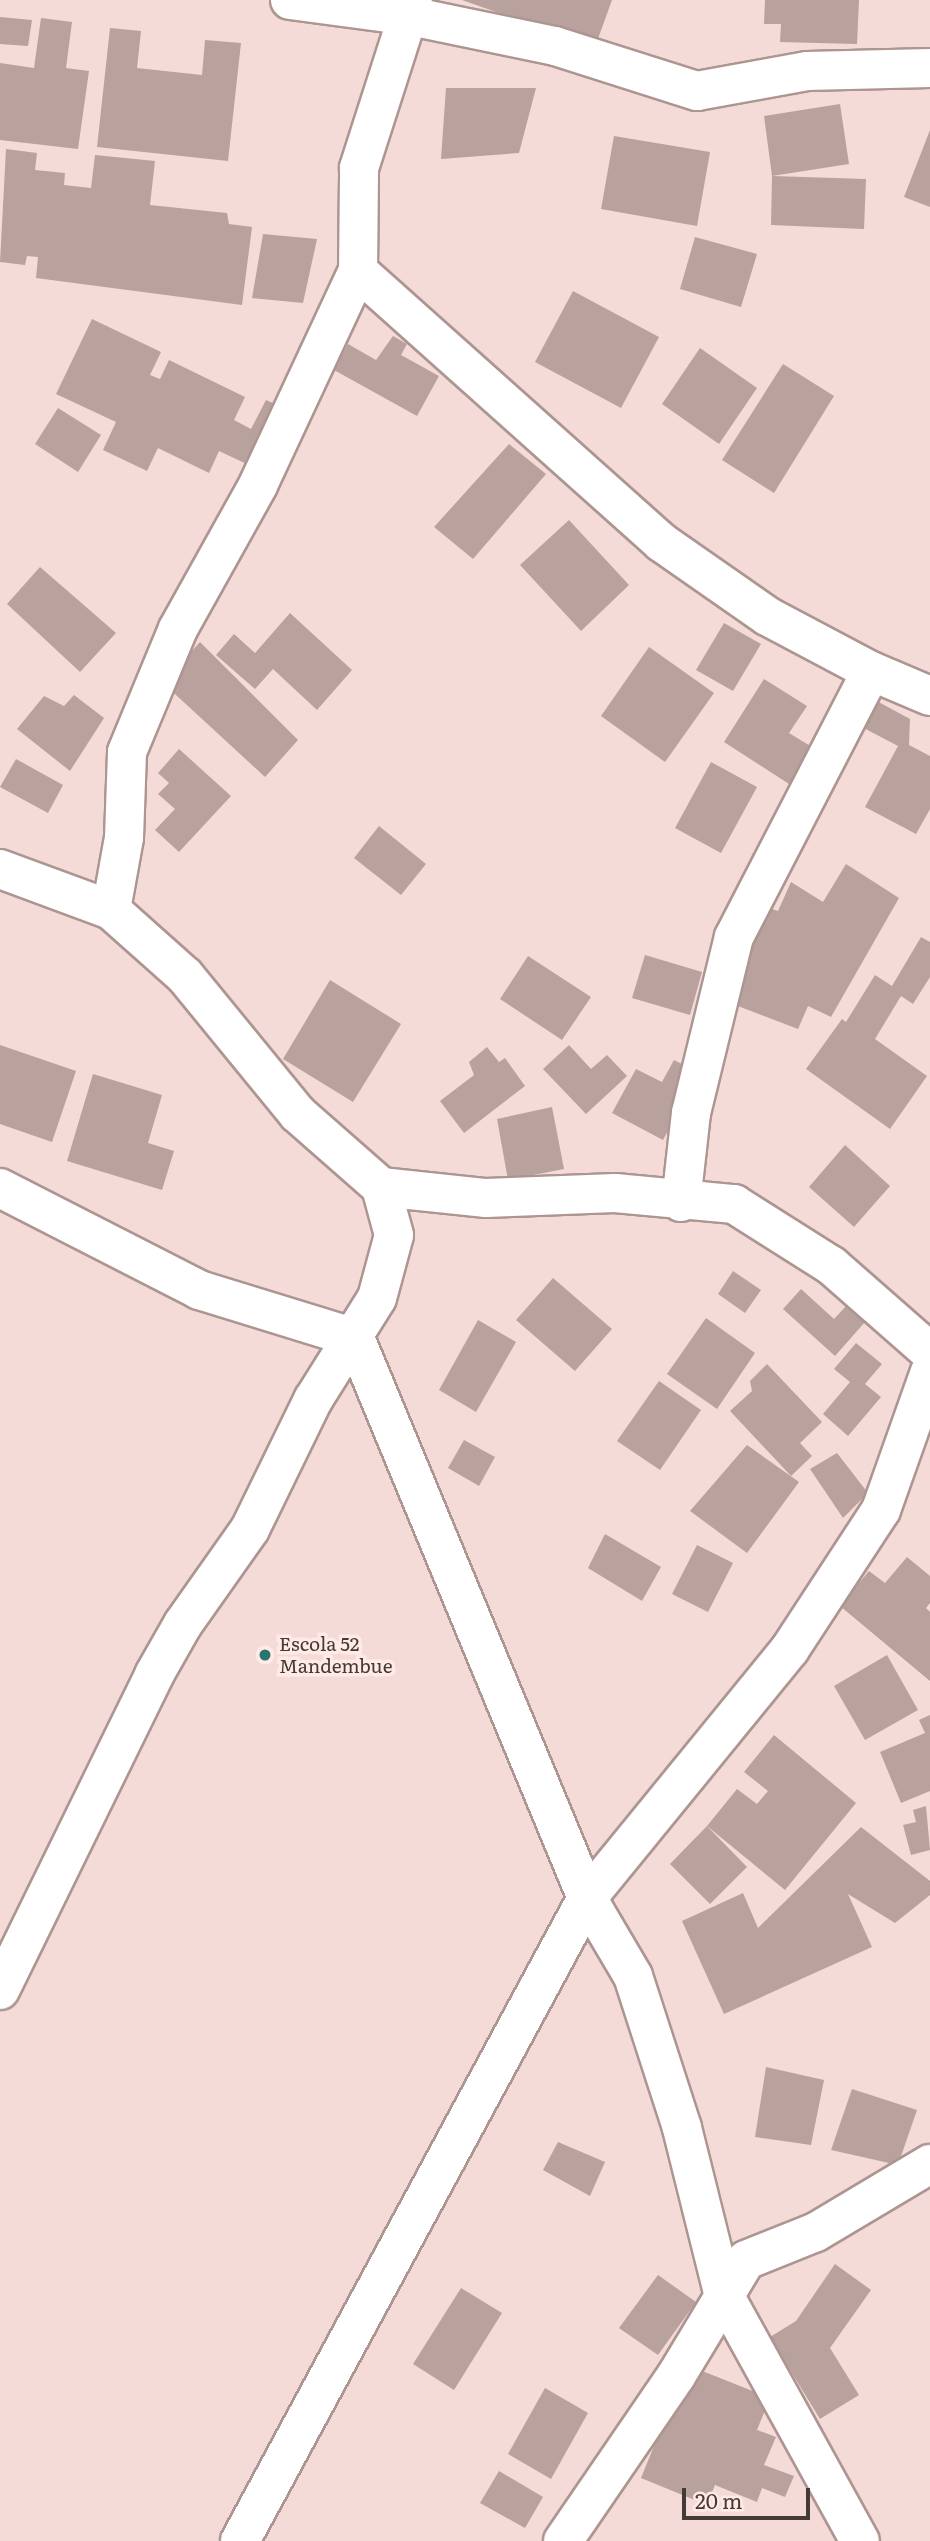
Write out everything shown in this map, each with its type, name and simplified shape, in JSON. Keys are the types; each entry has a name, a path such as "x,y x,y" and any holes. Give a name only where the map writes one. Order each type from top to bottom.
{"street":[{"path":"289,0 411,8 555,46 697,91 807,71 930,68"},
{"path":"111,911 124,838 127,752 178,629 258,485 358,271 359,168 411,8"},
{"path":"358,271 661,542 766,615 871,671 927,689"},
{"path":"681,1202 691,1113 734,937 871,671"},
{"path":"0,869 111,911 185,976 298,1114 381,1187 394,1235 377,1298 355,1338 313,1400 250,1529 183,1624 154,1675 0,1990"},
{"path":"381,1187 486,1198 615,1193 681,1202 734,1204 832,1266 930,1352"},
{"path":"0,1188 199,1290 355,1338"},
{"path":"355,1338 587,1898 633,1976 682,2128 723,2293 860,2541"},
{"path":"240,2541 587,1898 790,1649 881,1510 930,1372"},
{"path":"563,2541 676,2376 723,2293 746,2260 816,2232 930,2164"}],"building":[{"path":"462,0 612,0 595,47"},
{"path":"765,0 859,0 857,44 780,42 781,24 764,24"},
{"path":"0,17 32,20 28,46 0,44"},
{"path":"41,18 72,22 66,68 89,71 78,149 0,140 0,63 34,68"},
{"path":"110,28 141,31 137,68 202,75 205,40 241,43 228,161 97,147"},
{"path":"446,88 536,88 519,153 441,159"},
{"path":"840,104 849,164 772,176 764,116"},
{"path":"930,130 930,207 904,197"},
{"path":"614,136 710,152 697,226 601,209"},
{"path":"6,149 37,153 35,170 65,173 64,185 91,188 95,155 155,161 150,205 227,213 229,224 252,227 242,305 36,278 38,257 27,256 25,265 0,262"},
{"path":"772,176 866,179 864,229 771,225"},
{"path":"263,234 317,239 303,303 252,298"},
{"path":"695,237 757,254 741,307 680,289"},
{"path":"573,291 659,337 621,408 535,362"},
{"path":"92,319 161,352 150,375 160,379 169,360 245,397 234,420 251,429 266,400 282,407 253,467 219,451 209,473 158,448 147,471 103,450 116,422 56,394"},
{"path":"393,336 407,344 401,355 439,376 417,416 334,370 348,344 376,360"},
{"path":"700,348 757,388 719,444 662,404"},
{"path":"783,364 834,396 774,493 722,460"},
{"path":"58,408 101,435 78,472 35,444"},
{"path":"509,444 546,474 473,559 434,527"},
{"path":"569,520 629,585 581,631 520,565"},
{"path":"40,567 116,633 80,672 7,604"},
{"path":"290,613 352,670 317,710 273,669 255,689 216,655 234,634 255,653"},
{"path":"724,623 761,644 733,691 696,670"},
{"path":"200,642 298,740 265,777 163,683"},
{"path":"649,647 714,693 665,762 601,716"},
{"path":"764,679 807,706 789,733 812,747 789,784 724,742"},
{"path":"74,695 104,718 70,771 17,729 44,696 64,706"},
{"path":"873,699 910,719 909,745 930,756 930,809 916,834 865,807 898,746 858,725"},
{"path":"179,749 231,796 179,852 155,830 175,809 158,794 169,783 158,773"},
{"path":"16,759 63,785 48,813 0,787"},
{"path":"711,762 757,787 721,853 675,828"},
{"path":"379,826 426,864 401,895 354,858"},
{"path":"846,864 899,898 831,1017 808,1006 798,1029 730,1003 763,906 778,911 791,882 823,902"},
{"path":"921,937 930,942 930,977 913,1004 901,996 875,1039 927,1076 890,1129 806,1069 842,1019 846,1022 875,975 892,986"},
{"path":"645,955 702,972 690,1015 632,998"},
{"path":"528,956 591,997 562,1040 500,999"},
{"path":"330,980 401,1024 353,1102 283,1059"},
{"path":"0,1045 76,1071 52,1142 0,1124"},
{"path":"569,1045 591,1069 607,1055 627,1076 586,1114 543,1069"},
{"path":"487,1047 499,1062 505,1058 525,1086 464,1133 440,1101 474,1075 469,1062"},
{"path":"674,1060 699,1073 663,1140 612,1113 636,1069 662,1082"},
{"path":"93,1074 162,1095 148,1143 174,1151 162,1190 67,1161"},
{"path":"552,1107 564,1169 508,1180 497,1119"},
{"path":"845,1145 890,1186 854,1227 809,1187"},
{"path":"733,1271 761,1290 745,1313 718,1294"},
{"path":"553,1278 612,1329 575,1371 516,1320"},
{"path":"801,1289 834,1319 847,1305 865,1322 835,1356 783,1309"},
{"path":"706,1318 755,1353 717,1409 667,1374"},
{"path":"478,1320 516,1342 476,1412 439,1390"},
{"path":"856,1343 882,1364 865,1384 881,1397 848,1436 823,1414 850,1382 834,1369"},
{"path":"767,1364 822,1422 800,1443 812,1456 791,1476 730,1411 752,1391 750,1381"},
{"path":"659,1381 701,1410 660,1470 617,1441"},
{"path":"464,1440 495,1457 479,1486 448,1468"},
{"path":"747,1445 799,1482 747,1553 690,1511"},
{"path":"837,1453 868,1493 843,1518 810,1469"},
{"path":"605,1534 661,1567 642,1601 588,1568"},
{"path":"697,1545 733,1563 708,1612 672,1594"},
{"path":"907,1557 930,1576 930,1603 926,1608 930,1612 930,1681 840,1606 869,1571 885,1583"},
{"path":"887,1655 918,1710 865,1740 834,1686"},
{"path":"930,1715 930,1791 901,1803 880,1752 925,1733 919,1720"},
{"path":"774,1735 856,1803 785,1890 707,1826 737,1789 757,1804 768,1791 744,1772"},
{"path":"926,1806 930,1850 911,1855 903,1825 916,1822 913,1810"},
{"path":"707,1826 747,1867 710,1904 670,1864"},
{"path":"861,1827 930,1881 930,1895 895,1923 848,1894 872,1947 724,2014 682,1921 743,1893 758,1928"},
{"path":"766,2067 824,2080 811,2145 755,2137"},
{"path":"852,2089 917,2110 898,2165 831,2150"},
{"path":"558,2142 605,2162 590,2196 543,2170"},
{"path":"835,2264 871,2290 830,2348 859,2395 820,2419 770,2337 796,2321"},
{"path":"658,2275 696,2302 658,2355 619,2328"},
{"path":"461,2288 502,2313 454,2390 413,2364"},
{"path":"687,2365 770,2398 757,2430 776,2437 764,2465 794,2476 785,2497 762,2488 757,2502 715,2485 707,2505 641,2478"},
{"path":"545,2388 588,2413 551,2479 508,2454"},
{"path":"499,2471 543,2497 525,2528 480,2503"}],"place":[{"name":"Escola 52 Mandembue","path":"265,1655"}]}
